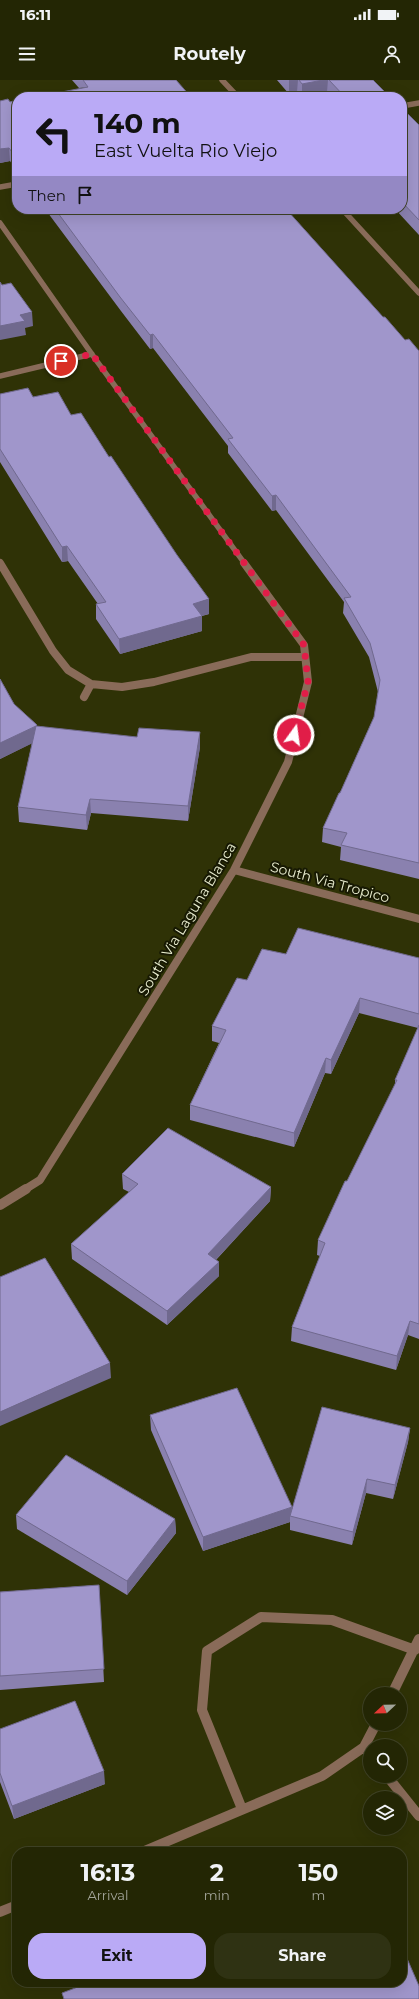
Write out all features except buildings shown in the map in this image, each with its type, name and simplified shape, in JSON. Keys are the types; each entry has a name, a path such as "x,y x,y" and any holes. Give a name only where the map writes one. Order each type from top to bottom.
{"street":[{"path":"222,80 233,92"},
{"path":"407,105 419,102"},
{"path":"0,187 12,185"},
{"path":"347,214 419,293"},
{"name":"South Via Laguna Blanca","path":"0,223 92,354 304,645 308,682 288,762 234,870 40,1180 0,1205"},
{"path":"0,376 92,354"},
{"path":"0,563 53,651 68,670 91,684 122,687 154,682 251,657 305,657"},
{"path":"84,697 91,684"},
{"name":"South Via Tropico","path":"234,870 419,919"},
{"path":"242,1809 202,1710 207,1651 261,1617 332,1620 415,1650"},
{"path":"396,1687 415,1650 419,1639"},
{"path":"154,1847 322,1776 363,1753"},
{"path":"393,1783 419,1816"},
{"path":"0,1912 12,1907"}],"route":[{"path":"61,361 92,354 304,645 308,682 294,735"}]}
